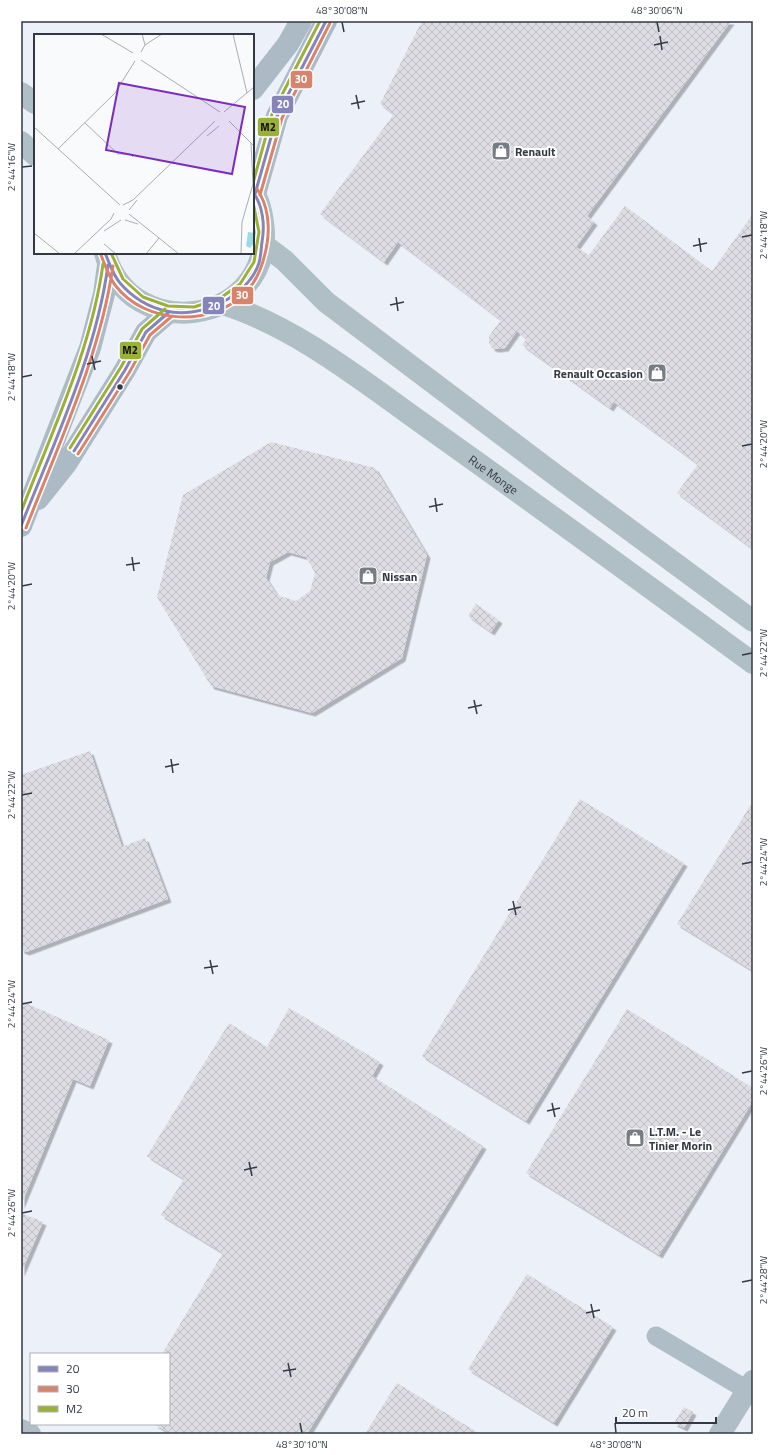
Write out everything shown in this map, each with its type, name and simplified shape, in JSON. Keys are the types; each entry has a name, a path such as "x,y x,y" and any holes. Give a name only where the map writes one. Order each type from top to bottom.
{"main road":[{"path":"254,88 288,44 301,21"},
{"path":"106,259 120,285 139,301 168,313 184,314 208,311 223,304 245,285 257,266 264,245 263,219 254,193 277,116 326,21"},
{"path":"21,93 34,102"},
{"path":"21,142 34,154"},
{"path":"264,245 284,260 326,302 547,469 753,621"},
{"path":"24,520 48,453 90,348 104,294 106,259"},
{"name":"Rue Monge","path":"223,304 248,312 337,363 529,498 753,663"},
{"path":"24,520 66,464 125,370 146,332 168,313"}],"street":[{"path":"720,1434 750,1386"},
{"path":"21,1430 30,1434"}],"lane":[{"path":"656,1336 750,1386"}],"shaded area":[{"path":"21,21 753,21 753,1434 21,1434"}],"building":[{"name":"Renault","path":"422,21 731,21 587,216 594,222 576,247 589,255 625,206 712,271 753,214 753,549 677,493 698,464 614,402 610,408 522,345 526,339 517,331 505,348 492,348 489,343 489,336 501,320 398,242 384,262 320,214 394,114 380,104"},
{"name":"Nissan","path":"271,442 375,468 427,555 402,658 312,713 211,686 157,597 183,495","holes":["288,552 306,557 315,573 310,591 296,601 277,595 266,578 270,562"]},
{"path":"476,604 499,620 491,632 468,616"},
{"path":"90,751 122,847 145,838 168,899 26,952 21,950 21,775"},
{"path":"580,799 684,863 526,1121 422,1056"},
{"path":"753,801 753,971 677,924"},
{"path":"21,1001 109,1040 90,1086 73,1079 21,1205"},
{"path":"289,1008 380,1062 372,1076 483,1146 307,1434 171,1434 156,1425 170,1425 170,1353 163,1353 223,1253 161,1215 184,1179 147,1156 229,1023 267,1047"},
{"path":"627,1009 753,1088 753,1101 659,1255 526,1173"},
{"path":"21,1213 43,1222 21,1273"},
{"path":"527,1274 613,1327 554,1423 468,1369"},
{"path":"397,1383 480,1434 365,1434"},
{"path":"684,1407 693,1412 684,1428 674,1423"}],"transit line":[{"name":"M2","path":"254,179 272,114 320,21"},
{"name":"20","path":"255,194 277,116 326,21"},
{"name":"30","path":"260,195 282,118 330,23"},
{"name":"30","path":"101,255 109,275 115,285 128,298 144,308 161,314 180,317 198,316 216,311 233,303 247,291 255,281 263,263 267,244 268,223 264,202 257,189"},
{"name":"20","path":"105,254 113,272 120,283 135,297 153,307 179,313 193,312 221,303 245,286 259,263 263,236 263,222 261,209 254,194"},
{"name":"M2","path":"111,254 123,279 143,297 168,306 194,307 219,299 240,284 254,262 259,232 254,207"},
{"name":"M2","path":"21,512 80,359 97,296 103,264"},
{"name":"20","path":"21,526 60,430 84,365 102,299 108,265"},
{"name":"30","path":"26,528 77,399 99,333 113,266"},
{"name":"M2","path":"70,448 121,367 142,329 165,309"},
{"name":"20","path":"74,451 125,370 146,332 168,313"},
{"name":"30","path":"78,454 129,373 150,335 171,317"}],"place":[{"name":"Renault","path":"501,151"},
{"name":"Renault Occasion","path":"657,373"},
{"name":"Nissan","path":"368,576"},
{"name":"L.T.M. - Le Tinier Morin","path":"635,1138"}]}
